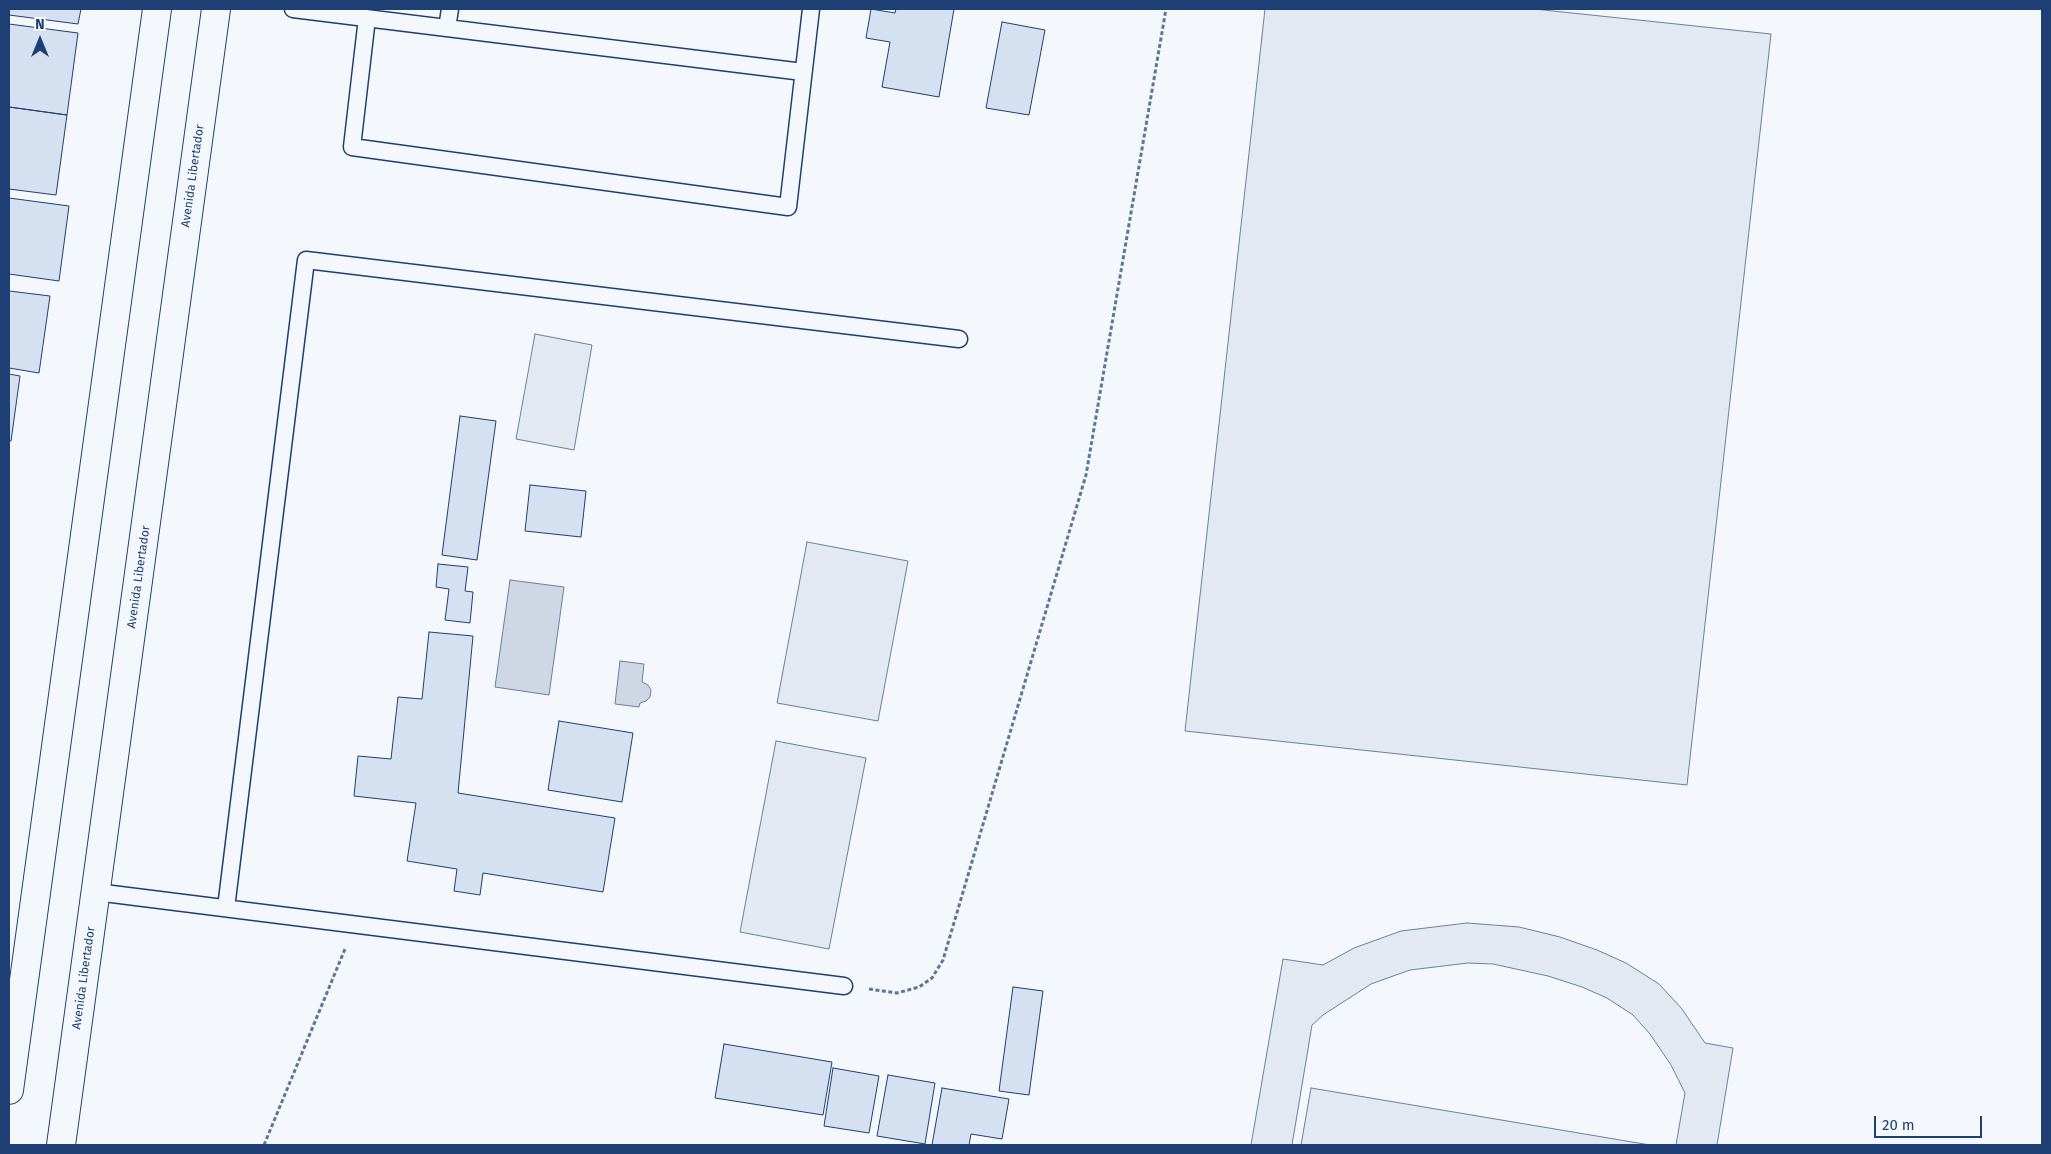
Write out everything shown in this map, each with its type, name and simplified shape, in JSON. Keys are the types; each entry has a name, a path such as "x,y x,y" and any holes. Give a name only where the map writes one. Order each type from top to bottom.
{"main road":[{"path":"9,1090 157,9"},
{"name":"Avenida Libertador","path":"61,1145 216,9"}],"lane":[{"path":"292,9 803,72"},
{"path":"447,28 450,9"},
{"path":"368,18 352,147 788,207 811,9"},
{"path":"226,908 306,260 959,339"},
{"path":"96,892 844,986"}],"path":[{"path":"844,986 897,992 919,986 932,978 943,960 1086,475 1166,9"},
{"path":"264,1145 356,924"}],"shaded area":[{"path":"1265,9 1534,9 1771,34 1687,785 1185,731"},
{"path":"535,334 592,345 574,450 516,439"},
{"path":"807,542 908,561 878,721 777,703"},
{"path":"510,580 564,587 549,695 495,687"},
{"path":"620,661 644,664 642,682 648,685 651,690 650,697 640,703 639,707 615,704"},
{"path":"776,741 866,758 829,949 740,932"},
{"path":"1467,923 1519,927 1560,937 1626,963 1659,984 1682,1009 1705,1043 1733,1048 1717,1145 1676,1145 1685,1093 1671,1065 1650,1034 1633,1015 1607,998 1582,987 1548,976 1493,964 1468,963 1410,970 1396,975 1371,984 1323,1015 1312,1025 1292,1145 1251,1145 1283,959 1323,965 1354,948 1401,931"},
{"path":"1311,1088 1650,1145 1301,1145"}],"building":[{"path":"9,9 81,9 78,24 9,15"},
{"path":"871,9 895,13 896,9 954,9 939,97 882,87 890,42 866,38"},
{"path":"1002,22 1045,30 1029,115 986,108"},
{"path":"9,24 78,33 67,115 9,107"},
{"path":"9,107 67,115 56,195 9,189"},
{"path":"9,198 69,206 59,281 9,274"},
{"path":"9,291 50,296 39,373 9,368"},
{"path":"9,374 20,376 11,441 9,441"},
{"path":"460,416 496,421 477,560 442,555"},
{"path":"530,485 586,491 581,537 525,531"},
{"path":"438,564 468,567 465,591 473,592 470,623 445,620 449,589 436,587"},
{"path":"429,632 473,636 458,793 615,818 603,892 483,873 480,895 454,891 457,869 407,861 416,803 354,796 358,756 391,759 398,697 422,699"},
{"path":"559,721 633,733 622,802 548,790"},
{"path":"1013,987 1043,991 1029,1095 999,1091"},
{"path":"724,1044 832,1062 823,1115 715,1098"},
{"path":"833,1068 879,1076 869,1133 824,1126"},
{"path":"888,1075 935,1083 925,1144 877,1136"},
{"path":"942,1088 1009,1099 1002,1139 971,1134 969,1145 932,1145"}]}
